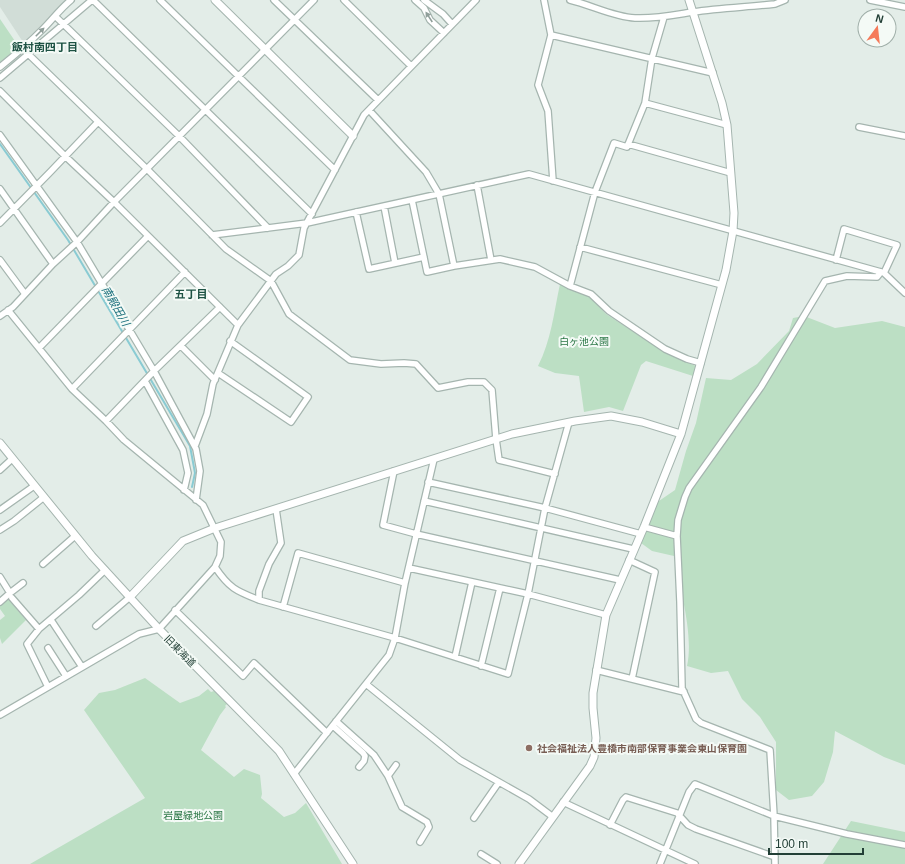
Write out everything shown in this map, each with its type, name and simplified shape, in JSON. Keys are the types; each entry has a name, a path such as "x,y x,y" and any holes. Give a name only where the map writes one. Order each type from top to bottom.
{"street":[{"path":"0,67 23,49 60,9 71,0"},
{"path":"0,78 92,0 312,214"},
{"path":"160,0 335,170"},
{"path":"215,0 353,136"},
{"path":"274,0 378,100"},
{"path":"0,316 25,294 53,264 76,243 146,169 314,0"},
{"path":"344,0 411,66"},
{"path":"415,0 424,8 430,20 444,33"},
{"path":"424,0 443,14 452,24"},
{"path":"195,446 207,414 215,380 230,341 238,325 276,274 288,266 299,255 306,223 364,115 476,0"},
{"path":"544,0 551,35 538,85 548,111 552,181"},
{"path":"570,0 622,16 634,18 664,17 693,12 775,4 785,0"},
{"path":"519,864 590,766 594,757 596,738 593,693 606,614 681,434 726,270 733,231 734,214 727,125 713,73 689,0"},
{"path":"870,0 905,7"},
{"path":"55,16 179,136 268,228"},
{"path":"570,286 595,192 614,143 627,147 645,103 652,58 664,17"},
{"path":"551,35 713,73"},
{"path":"23,49 226,249 271,281 289,314 350,360 381,364 416,364 438,388 468,382 484,382 492,390 499,460 555,474"},
{"path":"0,91 238,325"},
{"path":"645,103 727,125"},
{"path":"369,110 426,172 440,194 454,266"},
{"path":"0,223 14,210 33,188 66,157 98,122"},
{"path":"859,126 905,136"},
{"path":"0,135 33,188 76,243 100,284 125,333 153,372 195,446 200,471 196,500"},
{"path":"628,144 731,173"},
{"path":"212,235 306,223 529,174 882,272 905,293"},
{"path":"477,185 491,260"},
{"path":"0,189 53,264"},
{"path":"412,200 427,272 500,259 534,267 570,286 591,294 609,311 665,349 700,364"},
{"path":"384,206 395,263"},
{"path":"356,212 368,269 424,257"},
{"path":"775,864 770,750 696,719 682,688 677,536 678,520 689,488 761,387 824,281 847,276 877,277 882,272 897,245 844,229 836,260"},
{"path":"39,348 148,236"},
{"path":"580,247 722,285"},
{"path":"0,260 25,294"},
{"path":"72,388 185,272"},
{"path":"106,421 153,372 220,307"},
{"path":"0,715 139,634 159,629 215,567 220,556 221,542 203,505 124,440 72,388 8,310"},
{"path":"218,373 291,422 308,397 230,341"},
{"path":"181,346 215,380"},
{"path":"146,380 183,450 188,473 184,490"},
{"path":"96,626 130,597 184,541 215,528 512,434 569,422 611,416 642,422 681,434"},
{"path":"215,567 224,580 238,592 259,600 395,638 508,674 528,594 545,508 569,422"},
{"name":"旧東海道","path":"0,443 75,536 105,570 159,629 279,751 353,864"},
{"path":"0,470 12,459"},
{"path":"294,774 389,655 395,638 408,568 434,459"},
{"path":"394,471 383,525 416,534 620,580"},
{"path":"428,482 642,530 677,536"},
{"path":"0,510 34,486"},
{"path":"0,530 14,521 44,497"},
{"path":"424,501 633,549"},
{"path":"259,600 259,591 269,564 281,543 276,508"},
{"path":"43,564 75,536"},
{"path":"283,607 298,553 405,583"},
{"path":"629,560 655,572 632,679"},
{"path":"408,568 528,594 606,614"},
{"path":"48,687 27,644 39,629 51,620 105,570"},
{"path":"0,577 11,596 39,629"},
{"path":"455,657 472,582"},
{"path":"0,602 11,596 23,583"},
{"path":"481,666 500,588"},
{"path":"175,610 243,676 254,663 327,733"},
{"path":"51,620 82,667"},
{"path":"48,648 66,676"},
{"path":"596,670 684,692"},
{"path":"366,684 460,760 529,799 553,817"},
{"path":"335,723 363,752 365,756 364,761 359,767"},
{"path":"335,723 374,755 388,776 402,807 427,822 429,827 420,842"},
{"path":"388,776 396,765"},
{"path":"474,818 499,782"},
{"path":"660,864 689,792 695,784 774,816 847,834 905,845"},
{"path":"610,825 622,800 626,797 677,813 688,825 696,829 775,857"},
{"path":"563,802 695,864"},
{"path":"481,854 497,864"}],"shaded area":[{"path":"0,0 67,0 59,6 44,24 23,42 0,7"}],"green space":[{"path":"0,19 19,47 0,62"},
{"name":"白ヶ池公園","path":"560,284 590,297 606,314 658,348 672,356 696,366 693,376 646,361 641,365 623,411 609,407 584,412 579,376 555,373 538,366 549,336"},
{"path":"804,316 835,328 882,321 905,327 905,765 884,757 835,731 833,752 824,782 812,796 789,800 776,790 776,742 760,717 742,699 728,671 711,673 687,666 689,654 688,626 674,556 652,551 641,543 656,503 675,490 696,423 706,378 731,380 757,364 789,331 793,318"},
{"path":"7,598 26,620 2,644 0,638 0,620 5,616 0,609 0,604"},
{"name":"岩屋緑地公園","path":"145,678 180,703 199,696 208,689 211,692 214,691 227,704 201,750 234,777 244,769 260,775 261,798 284,817 295,813 306,803 342,864 30,864 145,798 84,710 99,693 115,690"},
{"path":"851,821 905,832 905,864 823,864"}],"waterway":[{"name":"南殿田川","path":"0,144 68,240 190,446 195,473 192,487"}],"place":[{"name":"社会福祉法人豊橋市南部保育事業会東山保育園","path":"529,748"}],"district":[{"name":"飯村南四丁目","path":"45,47"},
{"name":"五丁目","path":"191,294"}]}
